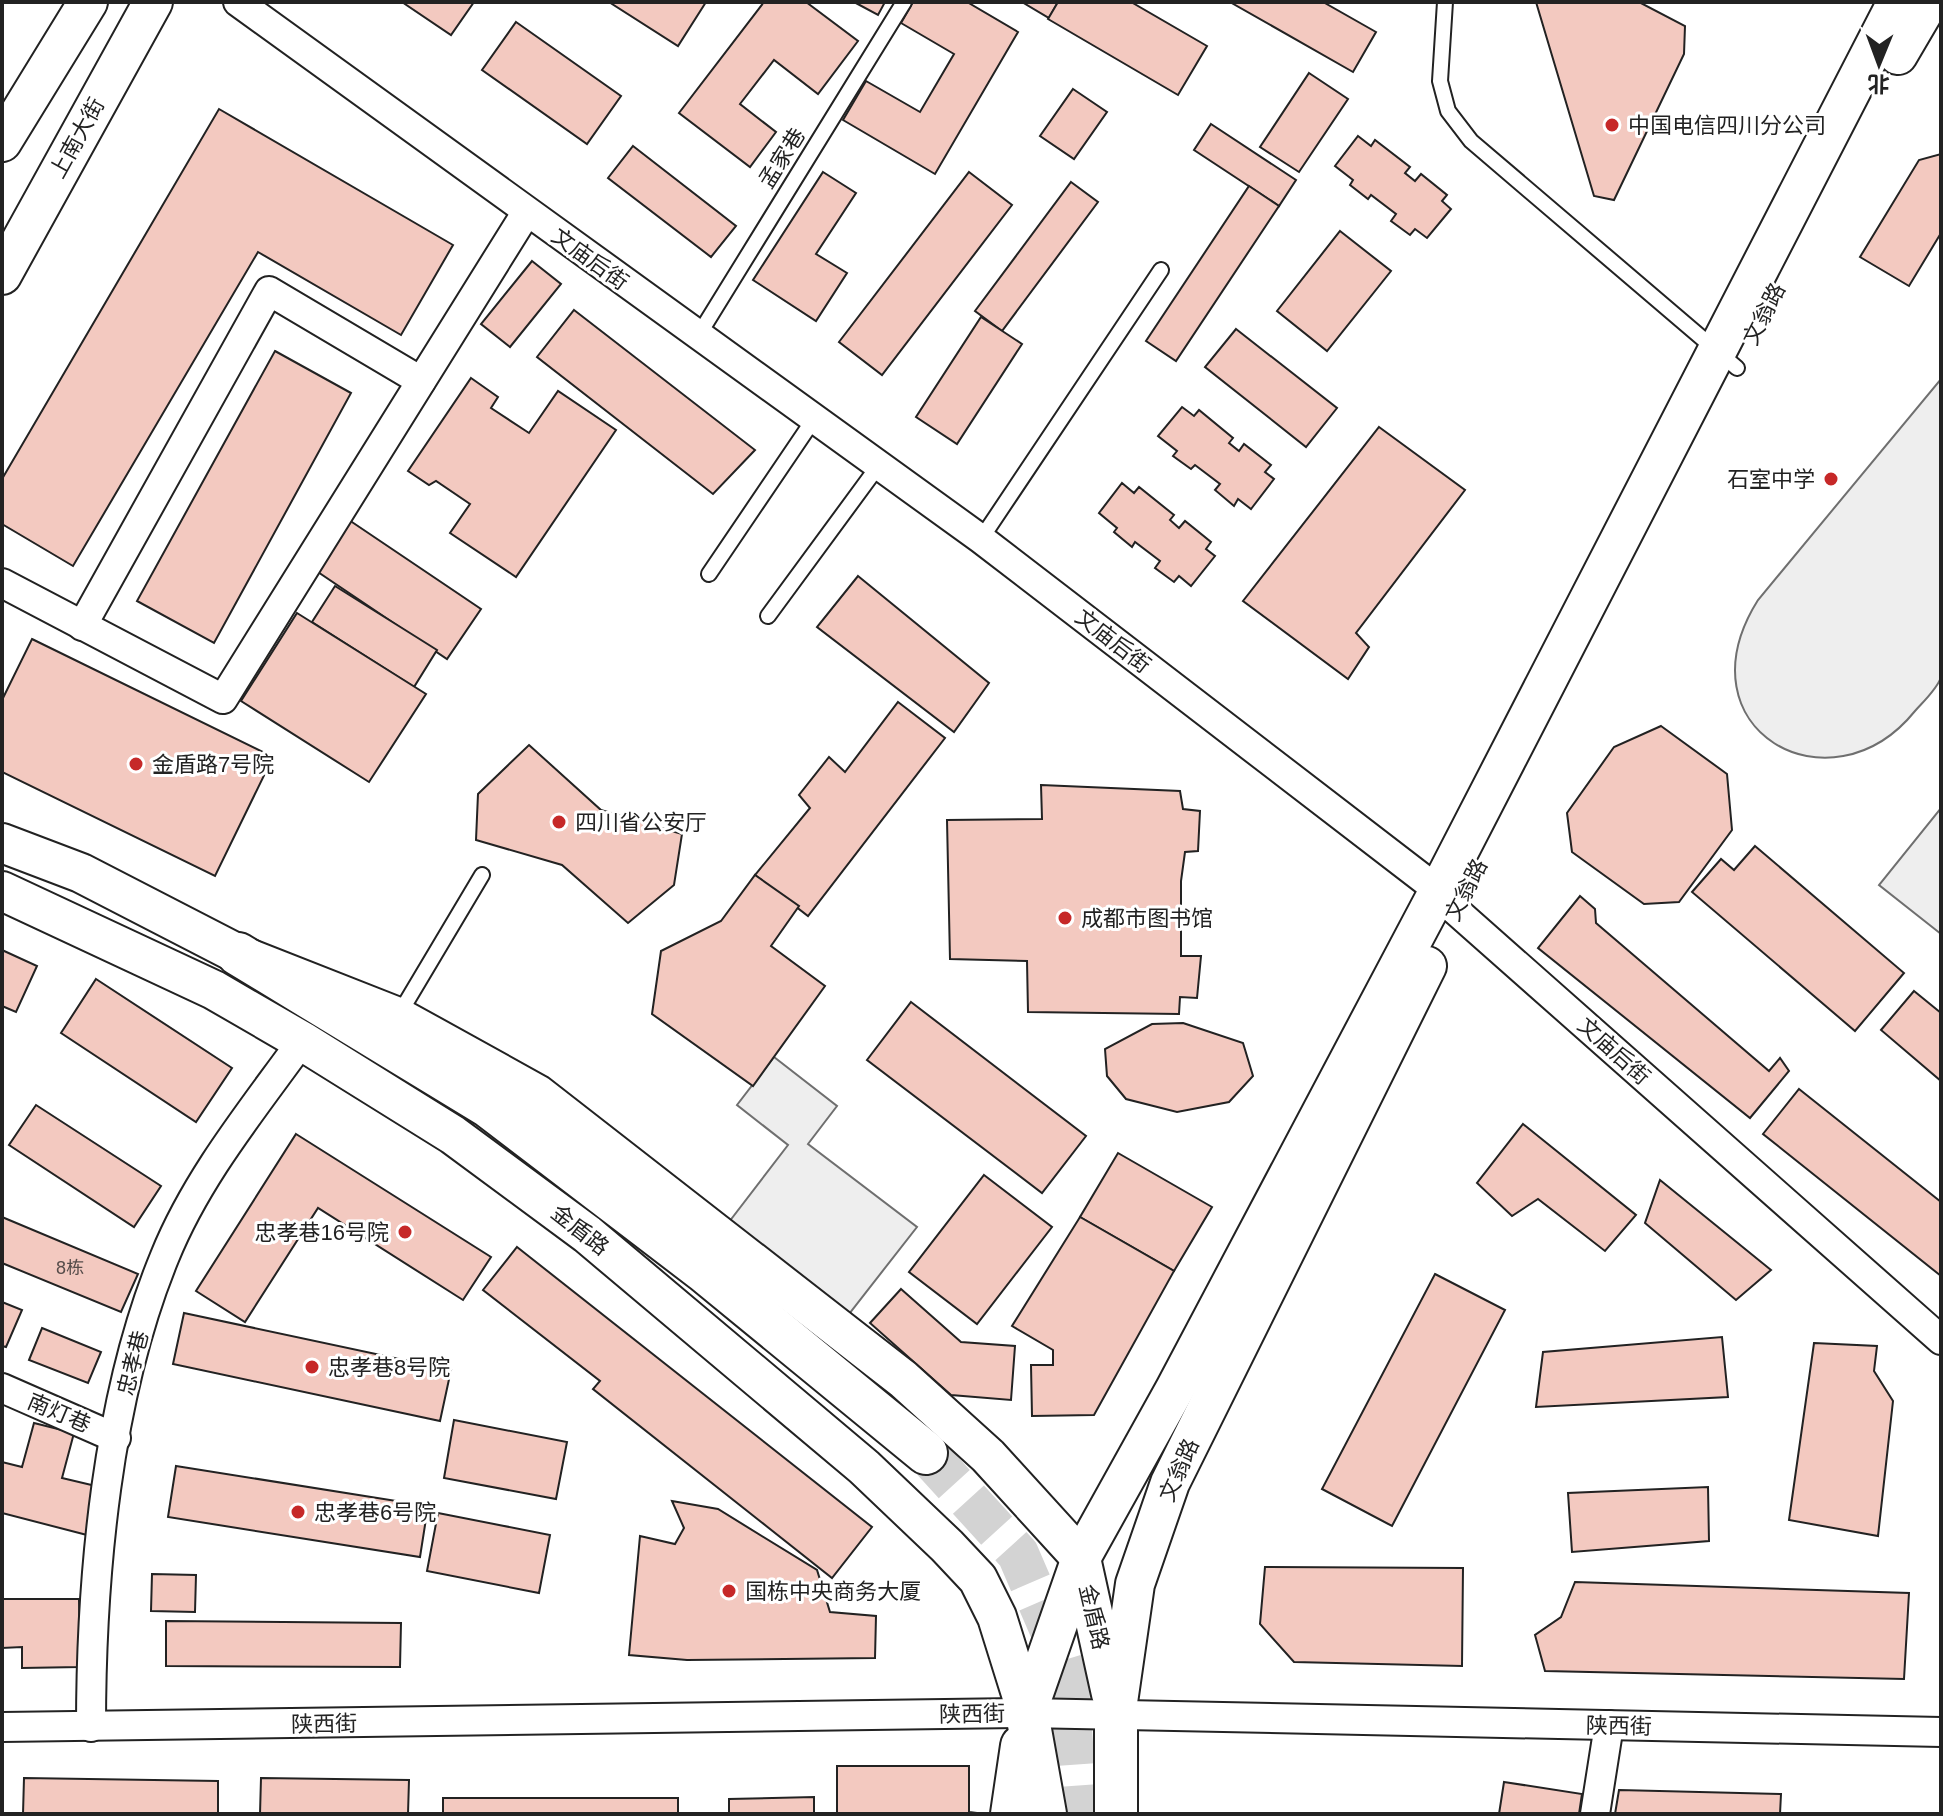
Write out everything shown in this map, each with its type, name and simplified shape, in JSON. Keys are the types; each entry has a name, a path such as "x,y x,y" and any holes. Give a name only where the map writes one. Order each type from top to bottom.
{"main road":[{"path":"2,142 88,2"},
{"name":"上南大街","path":"2,275 153,2"},
{"name":"文翁路","path":"1012,1814 1027,1713 1081,1558 1447,901 1726,361 1918,10"},
{"name":"金盾路","path":"2,843 81,873 238,954 488,1106 704,1271 926,1453"},
{"name":"金盾路","path":"2,891 214,990 302,1041 453,1135 587,1234 864,1467 978,1579 997,1617 1027,1713"},
{"name":"文翁路","path":"1116,1814 1116,1716 1135,1584 1170,1483 1447,901"},
{"name":"金盾路","path":"238,954 398,1017 537,1094 903,1379 988,1456 1081,1558 1116,1716"},
{"name":"文翁路","path":"1027,1713 1045,1814"}],"street":[{"name":"文庙后街","path":"238,2 981,539 1447,901 1941,1340"},
{"path":"2,583 223,699 526,213"},
{"path":"82,626 269,291 421,381"},
{"name":"忠孝巷","path":"91,1727 91,1647 105,1501 131,1358 165,1255 216,1161 302,1041"},
{"name":"南灯巷","path":"2,1388 116,1438"},
{"name":"陕西街","path":"2,1727 1027,1713 1941,1732"},
{"path":"1595,1814 1609,1725"}],"lane":[{"name":"孟家巷","path":"698,336 904,2"},
{"path":"1445,2 1440,81 1448,111 1463,131 1726,361"},
{"path":"981,539 1161,270"},
{"path":"709,574 814,419"},
{"path":"768,616 879,465"},
{"path":"398,1017 482,875"}],"shaded area":[{"path":"1941,379 1941,677 1930,695 1881,742 1843,756 1807,756 1774,743 1750,719 1736,687 1738,646 1758,600"},
{"path":"1941,808 1941,934 1879,885"},
{"path":"774,1057 837,1106 808,1144 917,1227 849,1314 729,1222 788,1145 737,1105"}],"building":[{"path":"402,2 474,2 451,35"},
{"path":"609,2 706,2 678,46"},
{"path":"764,2 806,2 858,41 818,94 774,60 740,104 776,132 750,167 679,113"},
{"path":"854,2 885,2 878,15"},
{"path":"913,2 967,2 1018,32 935,174 843,120 866,81 920,112 954,54 901,23"},
{"path":"1022,2 1058,2 1049,18"},
{"path":"1058,2 1131,2 1207,46 1178,95 1048,19"},
{"path":"1230,2 1323,2 1376,32 1353,72"},
{"name":"中国电信四川分公司","path":"1536,2 1639,2 1685,26 1684,54 1614,200 1594,196"},
{"path":"516,22 621,96 587,144 482,70"},
{"path":"1309,73 1348,99 1299,172 1260,147"},
{"path":"1073,89 1107,112 1074,159 1040,136"},
{"path":"219,109 453,245 401,335 258,252 73,566 2,524 2,479"},
{"path":"1211,124 1296,180 1279,206 1194,150"},
{"path":"1358,136 1371,146 1375,140 1410,167 1405,173 1415,181 1421,174 1447,195 1442,201 1451,209 1427,238 1415,229 1410,235 1391,221 1396,214 1371,195 1368,199 1350,185 1353,180 1335,166"},
{"path":"633,146 736,226 711,257 608,178"},
{"path":"1941,154 1941,233 1909,286 1860,257 1919,160"},
{"path":"823,172 856,193 816,254 847,273 816,321 753,280"},
{"path":"969,172 1012,205 882,375 839,342"},
{"path":"1071,182 1098,202 1002,331 975,311"},
{"path":"1249,186 1279,206 1176,361 1146,341"},
{"path":"1340,231 1391,271 1327,351 1277,311"},
{"path":"532,261 561,284 510,347 481,324"},
{"path":"574,310 755,450 713,494 537,357"},
{"path":"981,317 1022,344 957,444 916,417"},
{"path":"1236,329 1337,408 1306,447 1205,367"},
{"path":"275,351 351,393 214,643 137,601"},
{"path":"471,378 498,397 491,408 529,433 558,391 616,430 516,577 450,533 470,504 436,481 429,485 408,471"},
{"path":"1182,407 1194,416 1199,410 1233,438 1229,443 1239,451 1244,444 1271,465 1265,472 1274,479 1251,509 1238,499 1234,506 1215,490 1220,484 1195,465 1191,469 1173,456 1177,451 1158,436"},
{"path":"1379,427 1465,490 1356,633 1369,647 1348,679 1243,601"},
{"path":"1122,483 1134,493 1139,487 1174,515 1170,520 1179,528 1185,521 1211,542 1206,549 1215,556 1191,586 1179,576 1174,582 1155,568 1160,561 1135,542 1132,547 1114,532 1117,528 1099,513"},
{"path":"346,518 481,609 447,659 312,568"},
{"path":"858,576 989,683 954,732 817,627"},
{"path":"335,586 437,650 414,687 312,622"},
{"path":"297,613 426,694 369,782 241,701"},
{"name":"金盾路7号院","path":"32,639 273,757 215,876 2,772 2,700"},
{"path":"898,702 945,738 808,916 755,875 810,808 799,795 829,757 845,772"},
{"path":"1661,726 1727,774 1732,830 1679,902 1644,904 1572,852 1567,813 1614,747"},
{"name":"四川省公安厅","path":"529,745 601,810 682,834 674,885 628,923 562,865 476,840 478,794"},
{"name":"成都市图书馆","path":"1041,785 1180,791 1183,809 1200,811 1198,851 1185,852 1181,881 1181,956 1201,956 1197,998 1180,997 1179,1014 1028,1012 1027,961 950,959 947,820 1042,819"},
{"path":"1755,846 1904,973 1855,1031 1692,892 1721,859 1734,870"},
{"path":"755,875 799,906 771,946 825,986 753,1086 652,1014 661,951 721,921"},
{"path":"1580,896 1595,909 1596,923 1769,1071 1780,1058 1789,1071 1750,1118 1538,948"},
{"path":"2,950 37,966 16,1012 2,1006"},
{"path":"96,979 232,1068 196,1122 61,1033"},
{"path":"1914,991 1941,1013 1941,1081 1881,1030"},
{"path":"911,1002 1086,1136 1042,1193 867,1060"},
{"path":"1183,1023 1243,1043 1253,1076 1229,1102 1177,1112 1126,1099 1107,1076 1105,1049 1152,1024"},
{"path":"1799,1089 1941,1202 1941,1276 1763,1134"},
{"path":"36,1105 161,1186 134,1227 9,1145"},
{"path":"1523,1124 1636,1215 1605,1251 1538,1199 1512,1216 1477,1183"},
{"name":"忠孝巷16号院","path":"296,1134 491,1257 463,1300 318,1208 245,1322 196,1291"},
{"path":"1118,1153 1212,1207 1174,1271 1080,1217"},
{"path":"984,1175 1052,1227 977,1324 909,1272"},
{"path":"1660,1180 1771,1270 1736,1300 1645,1223"},
{"path":"2,1217 138,1274 121,1312 2,1263"},
{"path":"1080,1217 1174,1271 1094,1415 1032,1416 1031,1365 1053,1365 1053,1350 1012,1326"},
{"path":"517,1247 872,1527 832,1578 593,1389 600,1381 483,1290"},
{"path":"1435,1274 1505,1310 1392,1526 1322,1489"},
{"path":"901,1289 961,1342 1015,1346 1011,1400 951,1395 870,1323"},
{"path":"2,1302 22,1310 6,1347 2,1346"},
{"name":"忠孝巷8号院","path":"184,1313 451,1370 440,1421 173,1364"},
{"path":"42,1328 101,1352 88,1383 29,1360"},
{"path":"1722,1337 1728,1397 1536,1407 1543,1352"},
{"path":"1814,1343 1877,1346 1874,1371 1893,1401 1878,1536 1789,1520"},
{"path":"454,1420 567,1442 556,1499 444,1478"},
{"path":"34,1423 74,1433 62,1478 100,1487 87,1535 2,1513 2,1462 22,1467"},
{"name":"忠孝巷6号院","path":"176,1466 428,1506 420,1557 168,1517"},
{"path":"1708,1487 1709,1541 1572,1552 1568,1493"},
{"name":"国栋中央商务大厦","path":"672,1501 718,1509 817,1570 830,1612 876,1616 875,1658 687,1660 629,1655 640,1536 675,1544 684,1528"},
{"path":"438,1513 550,1535 539,1593 427,1571"},
{"path":"1265,1567 1463,1568 1462,1666 1294,1662 1260,1624"},
{"path":"152,1574 196,1575 195,1612 151,1611"},
{"path":"1575,1582 1909,1593 1904,1679 1545,1671 1535,1635 1561,1617"},
{"path":"2,1599 79,1599 80,1667 22,1668 22,1647 2,1648"},
{"path":"166,1621 401,1623 400,1667 166,1666"},
{"path":"837,1766 969,1766 969,1812 985,1814 837,1814"},
{"path":"24,1778 218,1781 218,1814 23,1814"},
{"path":"261,1778 409,1780 408,1814 260,1814"},
{"path":"1504,1782 1582,1794 1579,1814 1499,1814"},
{"path":"1619,1790 1781,1794 1780,1814 1615,1814"},
{"path":"814,1797 814,1814 729,1814 729,1799"},
{"path":"443,1798 678,1798 678,1814 443,1814"}],"tunnel":[{"path":"926,1453 1018,1554 1052,1633 1068,1686 1077,1814"}],"place":[{"name":"中国电信四川分公司","path":"1612,125"},
{"name":"石室中学","path":"1831,479"},
{"name":"金盾路7号院","path":"136,764"},
{"name":"四川省公安厅","path":"559,822"},
{"name":"成都市图书馆","path":"1065,918"},
{"name":"忠孝巷16号院","path":"405,1232"},
{"name":"忠孝巷8号院","path":"312,1367"},
{"name":"忠孝巷6号院","path":"298,1512"},
{"name":"国栋中央商务大厦","path":"729,1591"}]}
